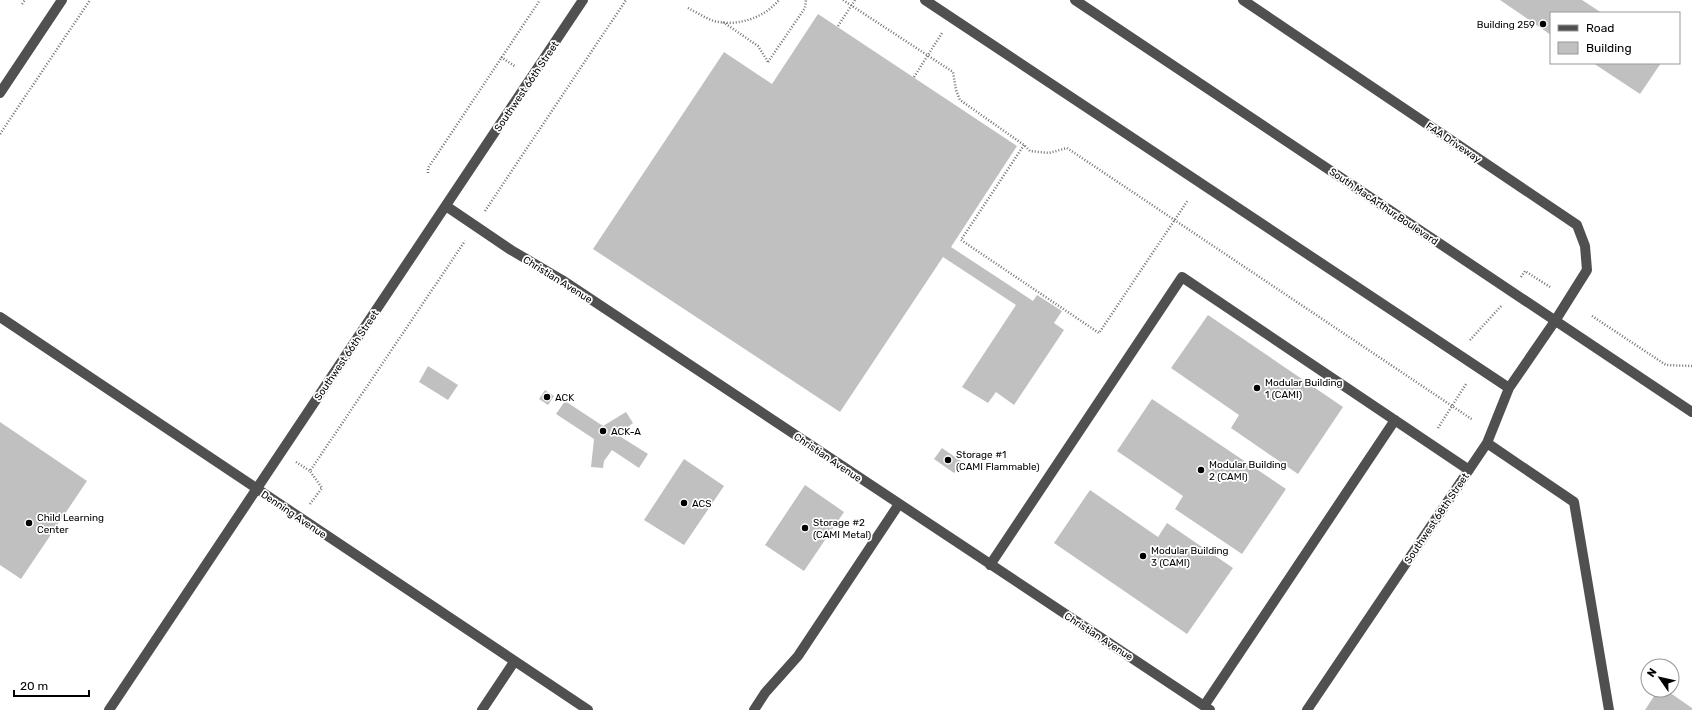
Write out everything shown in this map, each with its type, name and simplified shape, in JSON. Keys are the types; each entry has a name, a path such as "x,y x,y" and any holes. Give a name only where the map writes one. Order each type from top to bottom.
{"street":[{"path":"0,93 62,0"},
{"name":"Southwest 66th Street","path":"109,710 583,0"},
{"path":"925,0 1509,388"},
{"name":"South MacArthur Boulevard","path":"1075,0 1692,412"},
{"name":"FAA Driveway","path":"1243,0 1577,225 1585,246 1587,270 1555,321"},
{"name":"Christian Avenue","path":"446,206 510,250 562,280 1207,708"},
{"path":"990,565 1182,277 1469,470"},
{"name":"Denning Avenue","path":"0,317 514,662 588,710"},
{"name":"Southwest 68th Street","path":"1307,710 1487,443 1509,388 1555,321"},
{"path":"1207,708 1395,420"},
{"path":"1487,443 1574,502 1609,710"},
{"path":"754,710 765,693 798,656 899,504"},
{"path":"482,710 514,662"}],"path":[{"path":"22,4 25,0"},
{"path":"0,134 90,0"},
{"path":"428,173 428,168 540,0"},
{"path":"485,211 626,0"},
{"path":"688,8 714,20 738,21 753,19 766,12 779,0"},
{"path":"723,21 758,46 768,62 805,8 806,0"},
{"path":"843,0 953,72 956,90 960,100 1024,145 1030,151 1049,153 1067,148 1473,420"},
{"path":"838,26 855,0"},
{"path":"914,77 942,33"},
{"path":"502,58 518,68"},
{"path":"1024,145 960,240 1099,333 1188,200"},
{"path":"310,472 465,241"},
{"path":"1519,280 1525,271 1550,287"},
{"path":"1470,340 1502,305"},
{"path":"1592,316 1666,365 1692,366"},
{"path":"1436,432 1466,384"},
{"path":"295,462 310,472 322,488 309,505"}],"building":[{"name":"Building 259","path":"1500,0 1582,0 1600,12 1550,12 1550,34"},
{"path":"818,14 1017,146 951,247 1033,301 1037,295 1062,311 1054,323 1064,330 1014,405 996,392 988,403 962,387 1016,305 943,257 840,412 593,249 724,52 772,84"},
{"path":"1595,64 1660,64 1640,94"},
{"name":"Modular Building 1 (CAMI)","path":"1208,315 1343,407 1298,474 1231,428 1239,415 1171,368"},
{"path":"428,366 458,385 448,400 419,382"},
{"name":"ACK","path":"545,390 554,396 548,405 539,399"},
{"name":"Modular Building 2 (CAMI)","path":"1152,399 1286,489 1242,554 1175,509 1183,496 1117,451"},
{"name":"ACK-A","path":"565,401 603,426 626,412 633,423 621,437 648,454 639,468 612,450 604,461 603,468 591,467 594,439 556,414"},
{"name":"Child Learning Center","path":"0,422 87,481 21,579 0,565"},
{"name":"Storage #1 (CAMI Flammable)","path":"942,448 962,462 954,473 934,459"},
{"name":"ACS","path":"684,459 724,486 684,545 644,520"},
{"name":"Storage #2 (CAMI Metal)","path":"805,485 844,512 804,571 765,545"},
{"name":"Modular Building 3 (CAMI)","path":"1090,490 1158,537 1167,523 1233,568 1187,634 1054,543"},
{"path":"1653,698 1678,698 1692,708 1692,710 1645,710"}],"place":[{"name":"Building 259","path":"1543,24"},
{"name":"Modular Building 1 (CAMI)","path":"1257,388"},
{"name":"ACK","path":"547,397"},
{"name":"ACK-A","path":"603,431"},
{"name":"Storage #1 (CAMI Flammable)","path":"948,460"},
{"name":"Modular Building 2 (CAMI)","path":"1201,470"},
{"name":"ACS","path":"684,503"},
{"name":"Child Learning Center","path":"29,523"},
{"name":"Storage #2 (CAMI Metal)","path":"805,528"},
{"name":"Modular Building 3 (CAMI)","path":"1143,556"}]}
